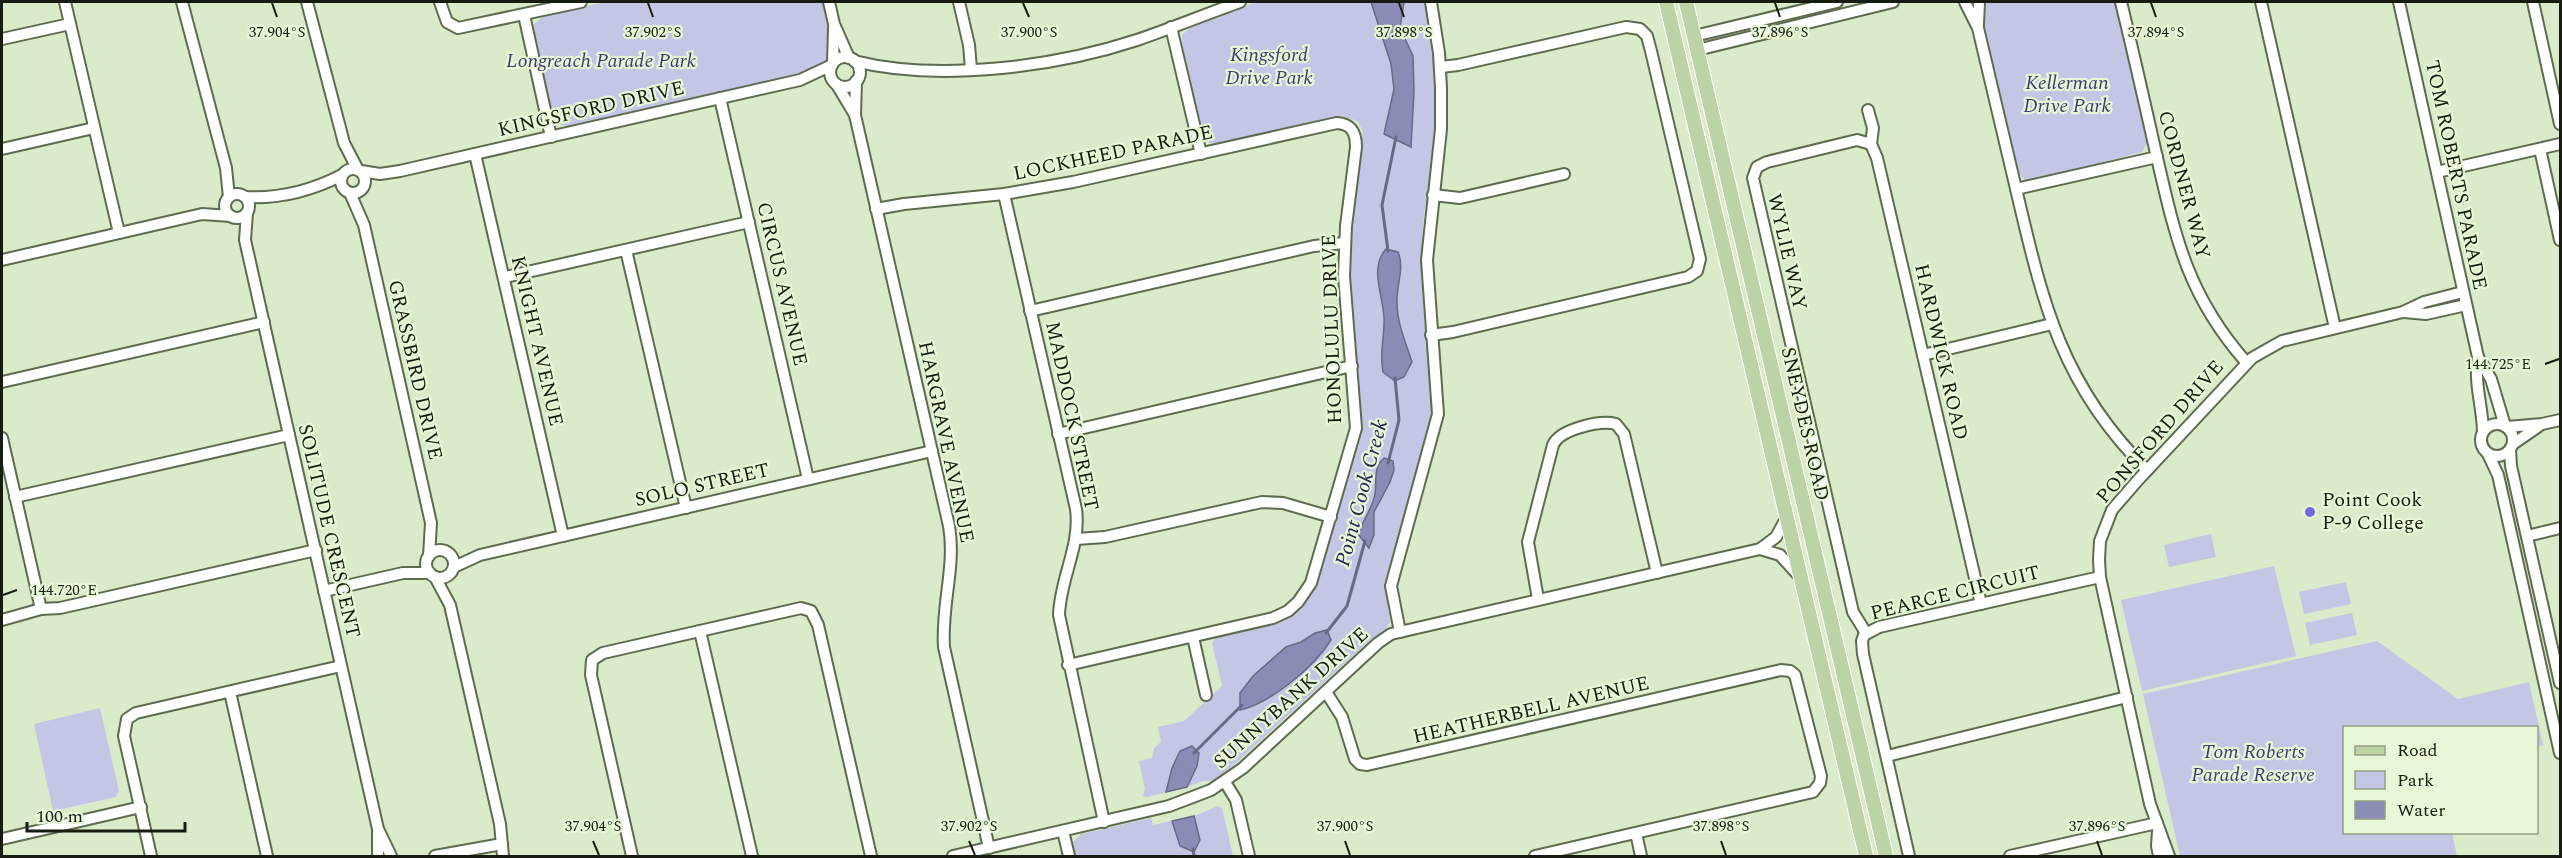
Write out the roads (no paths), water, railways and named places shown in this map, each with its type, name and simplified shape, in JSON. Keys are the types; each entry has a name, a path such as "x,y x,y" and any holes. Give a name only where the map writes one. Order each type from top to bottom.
{"main road":[{"name":"SNEYDES ROAD","path":"1666,2 1866,856"},
{"name":"SNEYDES ROAD","path":"1686,2 1886,856"},
{"path":"1677,48 1696,43"},
{"path":"1872,856 1877,843 1873,803"}],"street":[{"path":"65,2 119,233"},
{"path":"182,2 226,168 225,207 232,217"},
{"path":"307,2 344,143 342,186 349,192"},
{"path":"440,2 445,18 453,27 463,28 574,2"},
{"path":"829,2 834,24 851,59 860,70 857,81"},
{"path":"959,2 969,45 971,69"},
{"path":"833,64 840,58 886,69 971,69 1048,61 1090,53 1171,27 1218,5 1240,2"},
{"path":"1400,632 1391,586 1438,414 1427,260 1441,129 1441,67 1431,2"},
{"path":"1696,43 1839,2 1844,14"},
{"path":"1696,43 1893,2"},
{"path":"1965,2 1978,28 2036,275 2052,324 2066,358 2088,398 2118,439 2147,470"},
{"path":"1978,28 1979,2"},
{"name":"CORDNER WAY","path":"2121,2 2168,212 2191,280 2209,313 2246,362"},
{"path":"2260,2 2335,328"},
{"name":"TOM ROBERTS PARADE","path":"2399,2 2478,357 2492,379 2506,426"},
{"path":"2533,2 2560,124"},
{"path":"524,15 551,136"},
{"path":"2,39 70,24"},
{"path":"834,24 833,64 830,75 836,84 848,87 886,69"},
{"path":"1171,27 1202,154"},
{"path":"1431,335 1688,277 1696,271 1700,259 1650,46 1645,33 1640,28 1626,27 1441,67"},
{"name":"KINGSFORD DRIVE","path":"364,186 389,173 800,80 833,64"},
{"name":"KINGSFORD DRIVE","path":"800,80 828,81 836,84"},
{"name":"HARGRAVE AVENUE","path":"857,81 855,115 952,548 944,620 944,647 989,848"},
{"name":"HARGRAVE AVENUE","path":"836,84 855,115"},
{"name":"CIRCUS AVENUE","path":"720,98 808,479"},
{"name":"HARDWICK ROAD","path":"1868,110 1873,128 1870,144 1877,158 1981,604"},
{"name":"LOCKHEED PARADE","path":"876,209 1004,194 1073,182 1333,123 1344,123 1353,130"},
{"path":"2,149 94,128"},
{"name":"HONOLULU DRIVE","path":"1068,665 1259,622 1281,614 1293,606 1311,583 1356,428 1345,294 1344,243 1356,147 1353,130"},
{"name":"WYLIE WAY","path":"1866,633 1853,612 1753,178 1757,167 1767,162 1857,140 1870,144"},
{"path":"315,188 357,192 364,186 365,178 344,143"},
{"path":"2437,172 2560,144"},
{"path":"2540,149 2560,240"},
{"name":"KNIGHT AVENUE","path":"475,154 563,536"},
{"path":"2016,189 2157,157"},
{"path":"226,168 249,203 248,212"},
{"path":"2,260 202,214 235,194 272,198 315,188 351,169 360,170"},
{"name":"KINGSFORD DRIVE","path":"360,170 389,173"},
{"path":"1433,195 1460,198 1564,174"},
{"name":"GRASSBIRD DRIVE","path":"364,186 364,225"},
{"name":"GRASSBIRD DRIVE","path":"349,192 364,225 431,522 447,552"},
{"name":"MADDOCK STREET","path":"1004,194 1076,509 1076,539 1059,604 1060,624 1104,822"},
{"path":"202,214 240,218 272,198"},
{"name":"SOLITUDE CRESCENT","path":"245,240 248,212"},
{"name":"SOLITUDE CRESCENT","path":"232,217 245,240 378,829 390,856"},
{"path":"504,277 749,222"},
{"path":"1030,311 1314,246 1344,243"},
{"path":"627,250 686,508"},
{"name":"PONSFORD DRIVE","path":"2169,856 2150,804 2100,577 2099,551 2106,524 2117,503 2246,362 2258,353 2282,341 2403,312 2424,302 2463,292"},
{"name":"PONSFORD DRIVE","path":"2403,312 2426,314 2466,305"},
{"path":"2,382 264,322"},
{"path":"1923,355 2052,324"},
{"name":"TOM ROBERTS PARADE","path":"2478,357 2475,379 2483,413 2483,431"},
{"path":"1058,434 1352,366"},
{"path":"2560,420 2542,424 2491,425 2483,431 2482,446 2498,475 2560,752"},
{"path":"1538,599 1528,542 1553,445 1558,436 1564,432 1605,422 1616,424 1624,434 1657,573"},
{"path":"2488,454 2502,456 2542,424"},
{"path":"2506,426 2512,434 2511,466 2560,683"},
{"path":"15,497 289,435"},
{"path":"2,438 40,609"},
{"name":"SOLO STREET","path":"452,570 480,555 932,451"},
{"path":"1076,539 1094,539 1262,502 1282,502 1331,517"},
{"path":"1760,549 1776,537 1787,517"},
{"name":"GRASSBIRD DRIVE","path":"428,557 431,522"},
{"path":"2527,536 2560,528"},
{"path":"1760,549 1782,557 1802,580"},
{"name":"SUNNYBANK DRIVE","path":"953,856 1181,803 1225,782 1388,636 1538,599 1760,549"},
{"path":"2,620 40,609 60,608 316,550"},
{"path":"403,573 435,551 447,552 454,560 450,605 500,824 503,856"},
{"name":"SOLO STREET","path":"447,552 480,555"},
{"path":"428,557 426,566 450,605"},
{"path":"324,591 403,573 443,578 452,570"},
{"name":"PEARCE CIRCUIT","path":"1910,856 1863,654 1862,641 1866,633 1879,627 2100,577"},
{"path":"632,856 591,675 592,660 603,653 796,609 809,609 814,613 819,625 871,856"},
{"path":"700,631 752,856"},
{"path":"1192,637 1206,695"},
{"path":"151,856 124,736 127,719 136,713 341,666"},
{"name":"HEATHERBELL AVENUE","path":"1326,692 1342,717 1355,759 1367,765 1781,670 1790,671 1797,678 1821,776 1817,788 1806,794 1636,833"},
{"path":"230,692 267,856"},
{"path":"1887,756 2127,697"},
{"path":"1225,782 1236,800 1249,856"},
{"path":"2,839 141,807"},
{"path":"2010,856 2033,854 2158,827"},
{"name":"PONSFORD DRIVE","path":"2158,827 2159,856"},
{"name":"SOLITUDE CRESCENT","path":"378,829 378,856"},
{"path":"1063,831 1069,856"},
{"path":"1535,856 1636,833 1641,856"},
{"path":"435,856 502,844"},
{"path":"383,856 390,856"}],"water":[{"path":"1371,2 1404,2 1400,28 1413,56 1411,147 1384,134 1394,89 1391,64"},
{"path":"1386,249 1398,252 1400,258 1397,310 1412,362 1404,377 1395,381 1383,372 1382,365 1384,317 1378,282 1378,265"},
{"path":"1384,458 1393,461 1394,470 1374,512 1374,535 1369,548 1358,534 1374,499 1377,470"},
{"path":"1327,630 1331,640 1303,672 1265,700 1240,710 1240,693 1253,676 1286,647 1301,642 1315,633"},
{"path":"1192,746 1199,753 1197,766 1187,787 1166,792 1172,768 1180,751"},
{"path":"1194,816 1200,840 1194,852 1180,846 1172,821"}],"waterway":[{"name":"Point Cook Creek","path":"1388,251 1382,205 1396,137"},
{"name":"Point Cook Creek","path":"1388,463 1399,420 1395,378"},
{"name":"Point Cook Creek","path":"1326,633 1347,606 1365,541"},
{"name":"Point Cook Creek","path":"1194,753 1242,705"},
{"name":"Point Cook Creek","path":"1193,849 1194,856"}],"place":[{"name":"Point Cook P-9 College","path":"2310,512"}],"park label":[{"name":"Longreach Parade Park","path":"601,61"},
{"name":"Kingsford Drive Park","path":"1269,66"},
{"name":"Kellerman Drive Park","path":"2067,94"},
{"name":"Tom Roberts Parade Reserve","path":"2253,764"}]}
